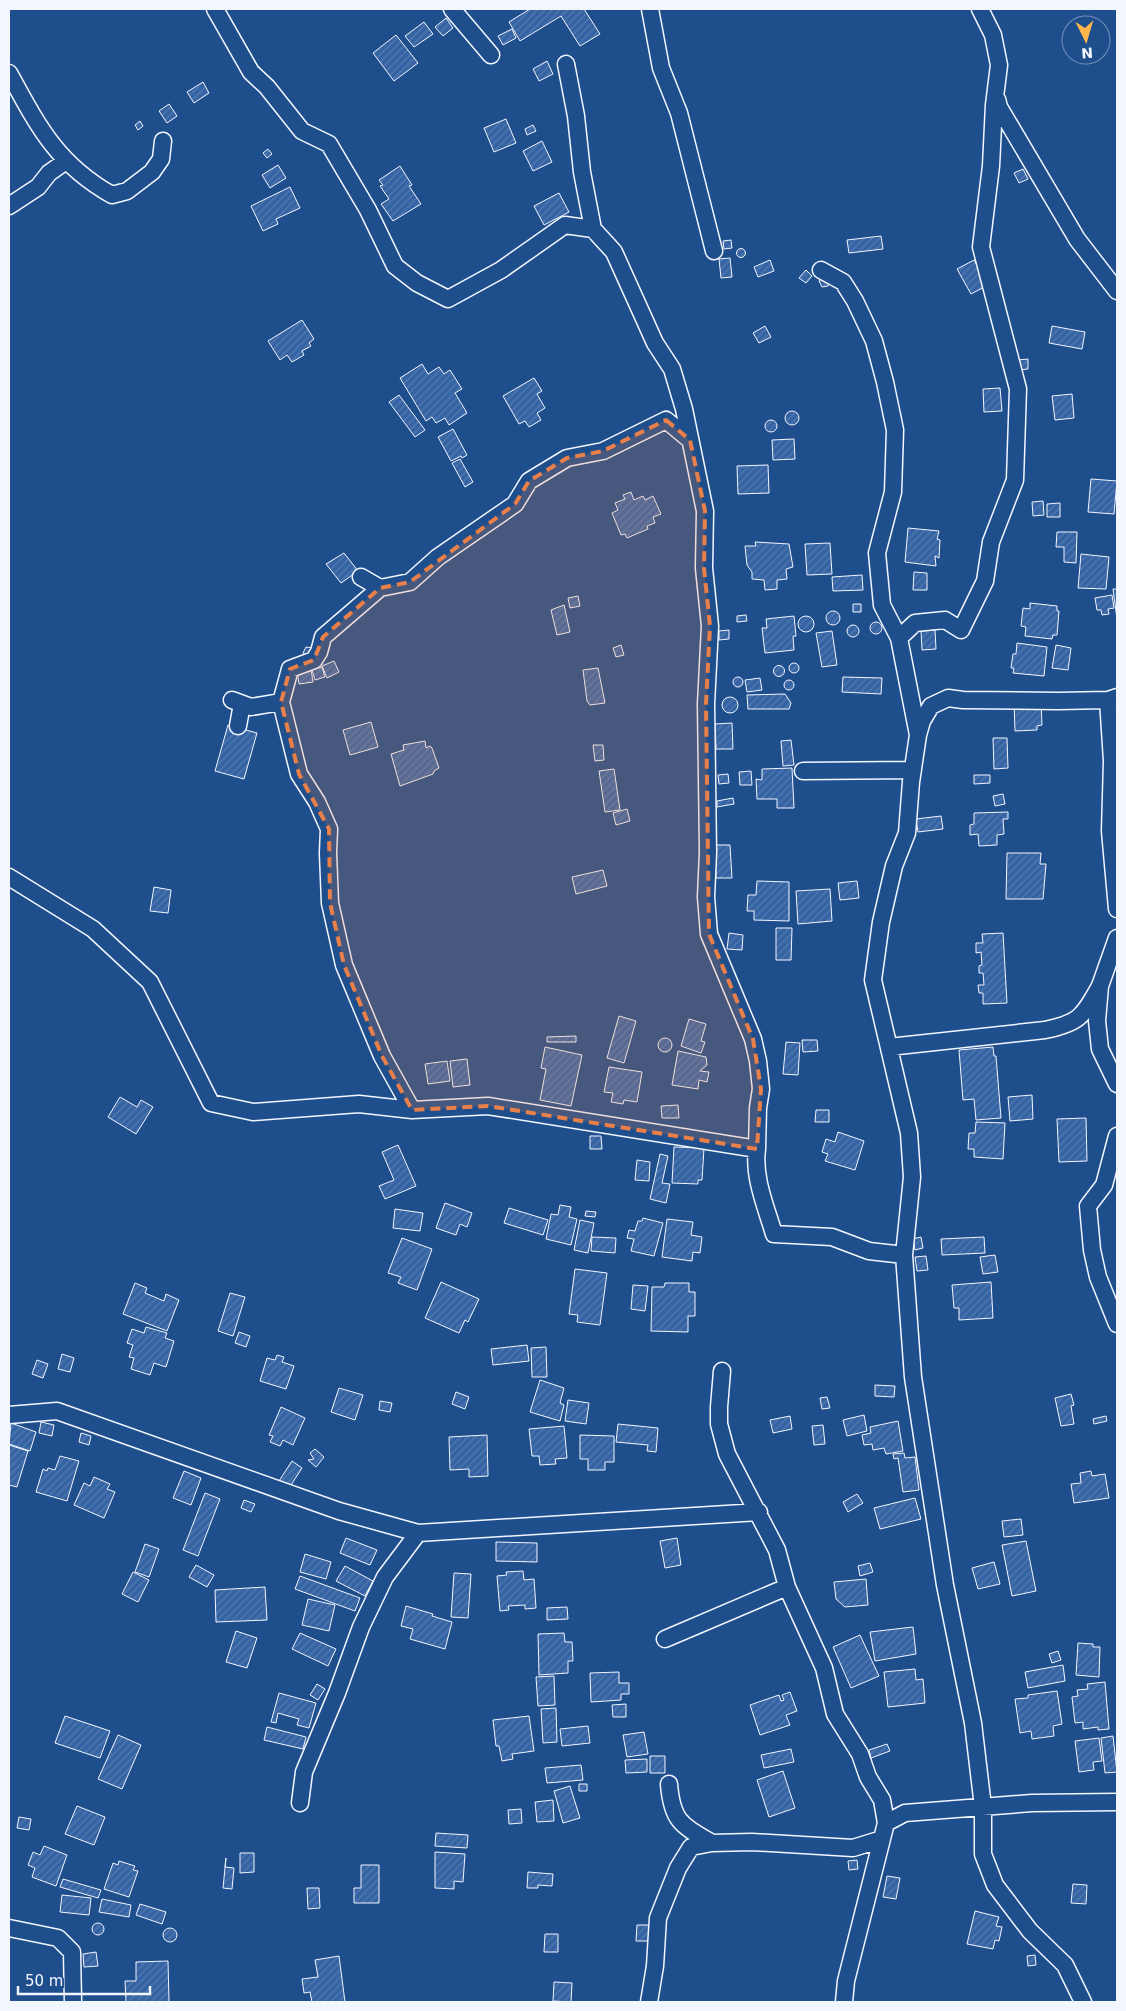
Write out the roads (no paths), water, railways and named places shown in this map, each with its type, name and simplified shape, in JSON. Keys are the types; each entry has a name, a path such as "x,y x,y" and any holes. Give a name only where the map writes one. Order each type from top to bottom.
{"street":[{"path":"215,9 250,72 267,87 302,131 329,144 368,210 395,266 417,283 448,299 500,270 565,225 593,230"},
{"path":"452,9 491,54"},
{"path":"650,9 661,68 679,112 714,251"},
{"path":"899,638 915,623 945,620 961,630 985,581 991,542 1015,480 1018,388 981,247 991,166 999,65 996,44 980,9"},
{"path":"566,64 576,116 582,172 593,230 614,252 656,343 672,369 684,409 705,511 704,568 710,626 706,704 708,852 706,896 709,934 753,1039 758,1061 761,1090 755,1161 758,1179 774,1234 832,1236 869,1251 904,1256"},
{"path":"9,74 40,130 66,161 96,186 112,195 127,191 152,172 161,159 163,141"},
{"path":"996,95 999,107 1077,239 1117,291"},
{"path":"9,206 38,187 49,173 66,161"},
{"path":"821,270 843,282 855,301 874,340 886,382 895,430 893,492 877,553 882,605 899,638 918,735"},
{"path":"412,1110 382,1056 344,965 330,903 329,829 317,802 299,774 281,702 290,669 314,660 319,652 323,637 380,588 410,582 438,557 515,504 529,481 567,458 603,451 666,420 690,440"},
{"path":"361,577 380,588"},
{"path":"1083,2002 1065,1965 1030,1931 995,1885 983,1854 983,1807 973,1722 945,1585 913,1377 904,1256 912,1177 910,1133 873,980 881,922 894,866 907,833 918,735 922,721 931,706 948,698 971,700 1112,698 1110,831 1117,909"},
{"path":"238,726 237,702 251,707 281,702"},
{"path":"803,771 913,770"},
{"path":"9,877 93,929 150,982 211,1102 253,1112 359,1104 412,1110 488,1106 757,1149"},
{"path":"889,1047 1066,1026 1084,1014 1100,986 1117,938"},
{"path":"1100,986 1097,1021 1100,1049 1117,1084"},
{"path":"1117,1136 1104,1185 1088,1206 1092,1250 1098,1277 1117,1324"},
{"path":"722,1370 719,1407 722,1438 727,1454 778,1550 787,1587 824,1668 835,1714 860,1754 868,1777 882,1800 884,1831 846,1981 844,2002"},
{"path":"9,1415 56,1411 339,1511 418,1533 759,1512"},
{"path":"300,1803 304,1772 337,1693 361,1628 385,1577 418,1533"},
{"path":"665,1639 787,1587"},
{"path":"669,1784 670,1802 675,1816 689,1830 712,1843"},
{"path":"882,1800 905,1813 1052,1802 1117,1802"},
{"path":"648,2002 655,1966 658,1918 678,1868 691,1847 712,1843 752,1842 853,1848 884,1831 905,1813"},
{"path":"9,1928 58,1938 72,1952 73,2002"}]}
